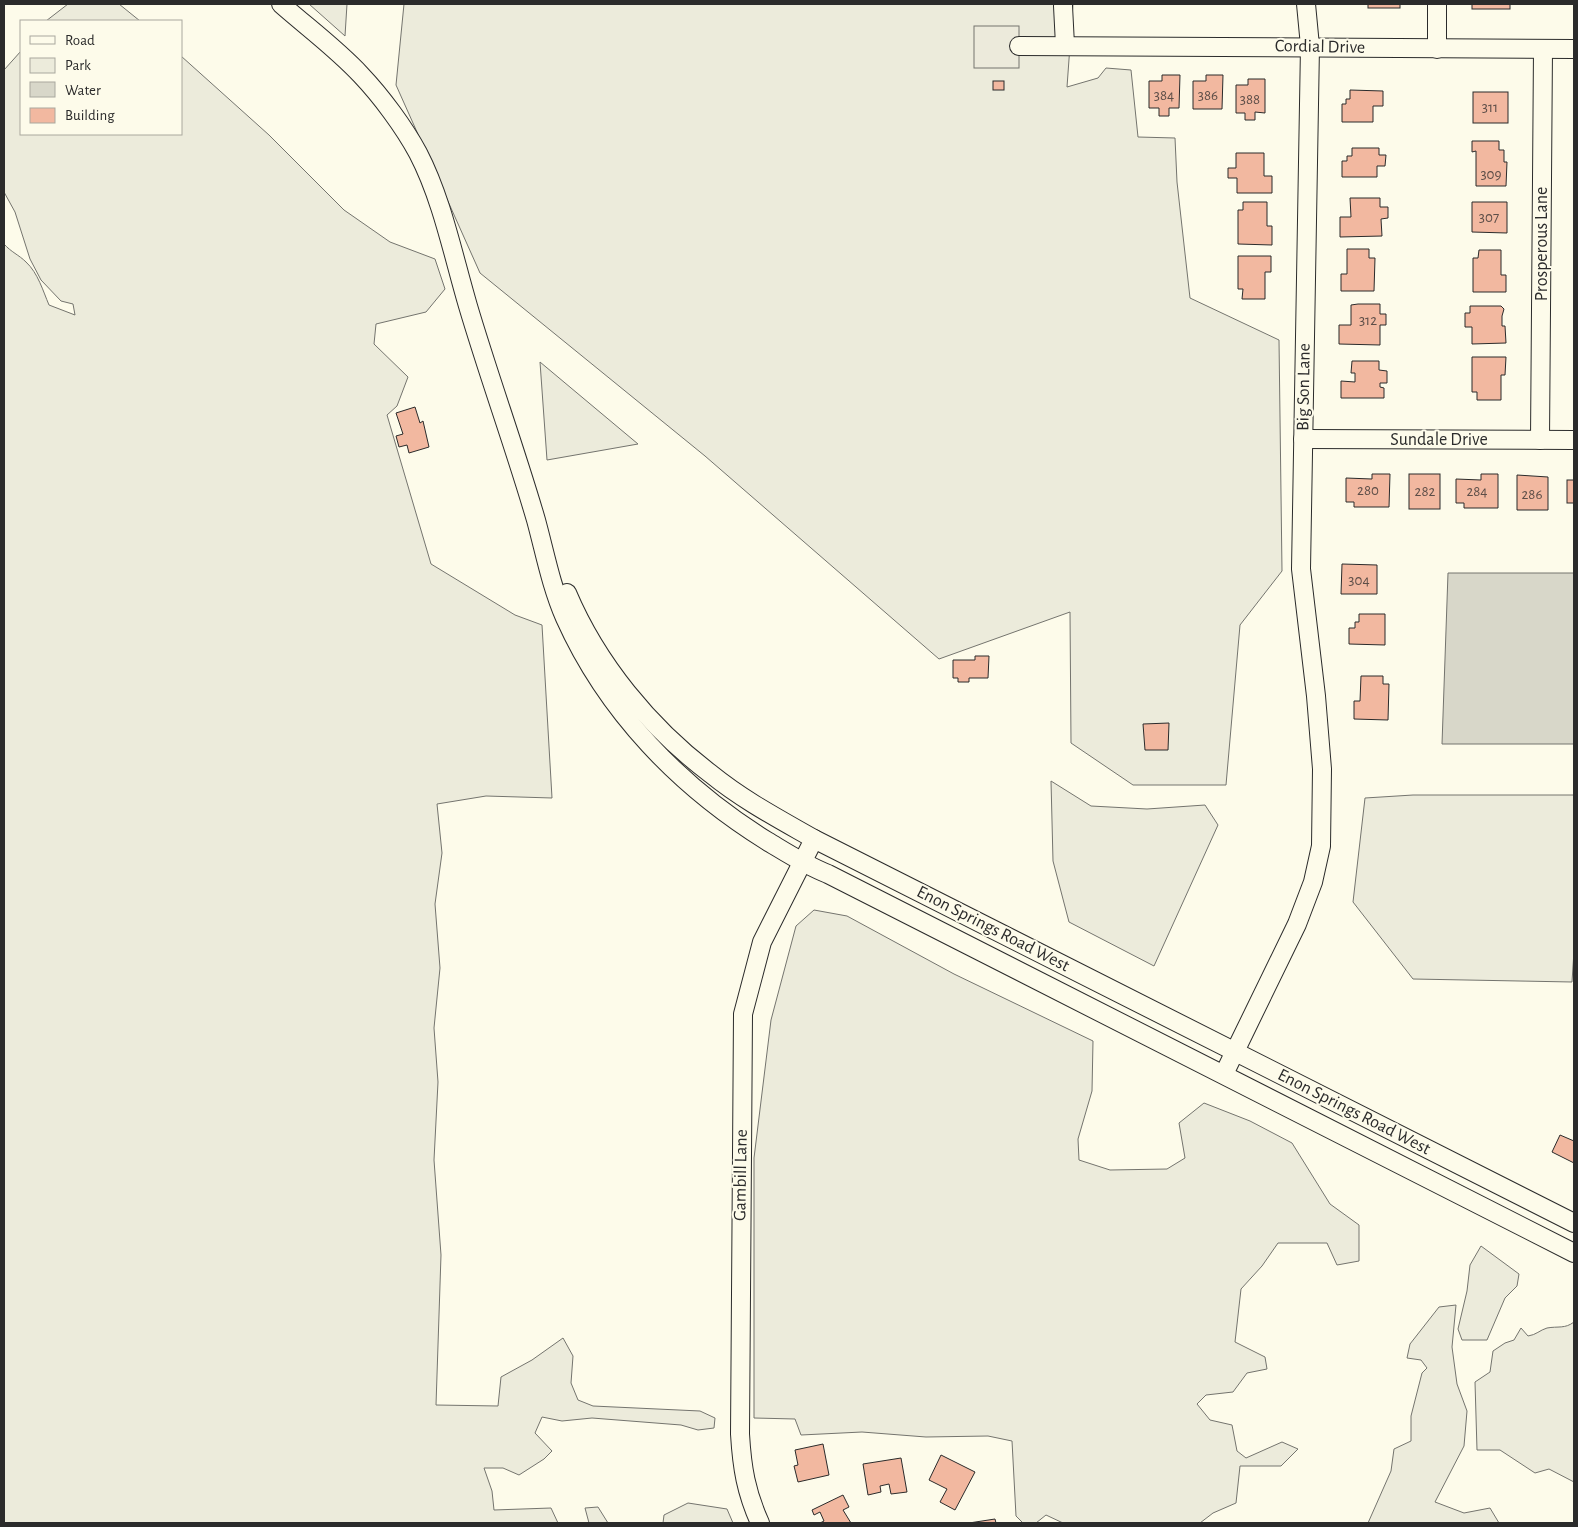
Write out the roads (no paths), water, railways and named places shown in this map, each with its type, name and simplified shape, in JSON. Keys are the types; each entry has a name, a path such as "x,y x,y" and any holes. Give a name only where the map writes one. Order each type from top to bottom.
{"street":[{"path":"281,4 361,75 406,133 419,154 433,191 531,504 550,581 578,646 614,702 649,746 699,793 736,822 801,863 828,874 1574,1253"},
{"name":"Big Son Lane","path":"1224,1074 1293,931 1313,882 1321,846 1322,769 1316,696 1301,569 1310,46 1306,4"},
{"path":"1436,49 1437,4"},
{"path":"1063,6 1065,45"},
{"name":"Cordial Drive","path":"1018,46 1310,46 1436,49 1574,49"},
{"name":"Prosperous Lane","path":"1540,440 1543,49"},
{"name":"Sundale Drive","path":"1303,439 1574,440"},
{"name":"Enon Springs Road West","path":"531,504 582,624 605,662 646,714 711,775 762,810 814,839 1574,1223"},
{"name":"Gambill Lane","path":"760,1523 750,1501 742,1471 740,1434 743,1014 762,942 814,839"}],"water":[{"path":"1448,573 1574,573 1574,744 1442,744"}]}
